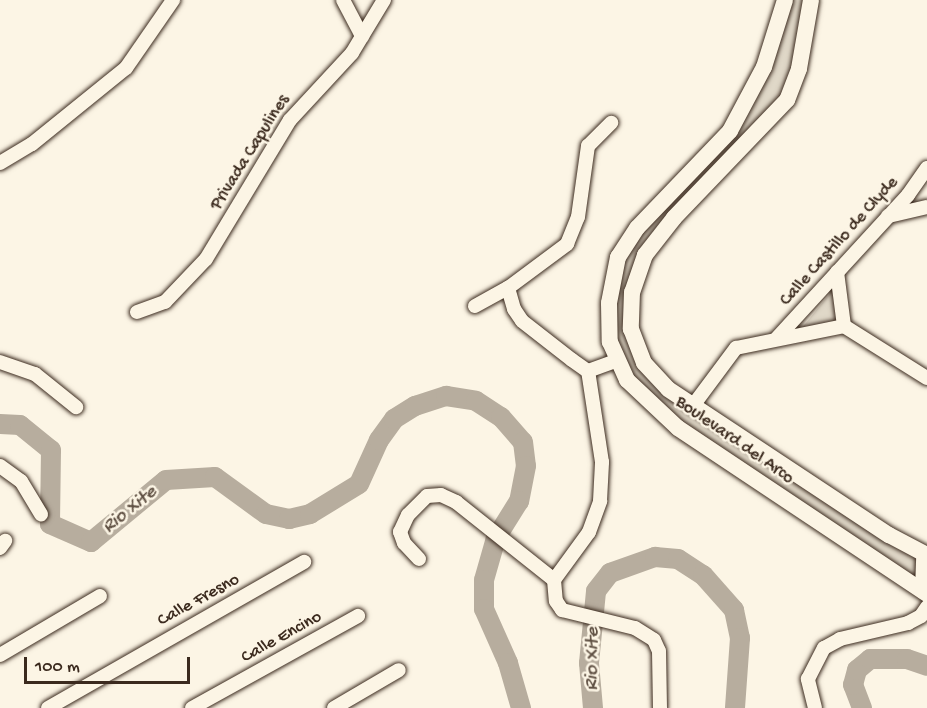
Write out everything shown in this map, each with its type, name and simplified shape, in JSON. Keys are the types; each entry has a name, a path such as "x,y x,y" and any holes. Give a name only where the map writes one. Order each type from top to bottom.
{"street":[{"path":"0,164 32,144 126,68 173,0"},
{"path":"343,0 362,36"},
{"name":"Privada Capulines","path":"137,312 165,302 200,267 290,120 352,53 384,0"},
{"name":"Boulevard del Arco","path":"785,0 764,67 730,131 637,228 618,257 607,321 616,361 640,394 678,428 926,597"},
{"name":"Boulevard del Arco","path":"811,0 799,69 786,100 657,238 645,255 632,292 631,329 644,363 668,390 889,535 926,555"},
{"path":"475,306 508,288 567,244 578,216 588,146 611,123"},
{"name":"Calle Castillo de Clyde","path":"777,339 888,216 927,168"},
{"path":"888,216 927,207"},
{"path":"837,272 844,326"},
{"path":"508,288 514,309 522,321 588,371 602,462 600,501 589,532 554,580"},
{"path":"692,407 730,352 777,339 844,326 927,378"},
{"path":"588,371 616,361"},
{"path":"0,362 36,374 76,407"},
{"path":"3,468 21,481 42,514"},
{"path":"419,559 404,543 400,532 408,515 428,496 441,495 456,502 554,580 559,607 574,616 635,628 654,640 659,651 660,708"},
{"path":"814,708 808,679 824,648 840,639 908,623 921,616 926,597 926,555"},
{"name":"Calle Fresno","path":"48,708 304,562"},
{"path":"0,655 100,596"},
{"name":"Calle Encino","path":"192,708 358,616"},
{"path":"334,708 399,670"}],"shaded area":[{"path":"785,0 811,0 794,85 657,238 632,292 644,363 924,555 927,594 678,428 616,361 618,257 730,131"},
{"path":"836,286 839,322 801,329"}],"waterway":[{"name":"Rio Xite","path":"0,424 20,425 51,450 50,524 91,542 166,480 215,477 266,514 289,519 310,514 359,484 379,440 394,419 415,406 446,396 476,401 501,417 523,442 526,466 519,501 496,538 484,580 484,609 508,663 521,708"},
{"name":"Rio Xite","path":"593,708 589,663 596,591 610,573 655,557 678,559 703,575 734,610 740,638 735,708"},
{"name":"Rio Xite","path":"862,708 853,685 857,670 870,659 907,659 927,666"}]}
